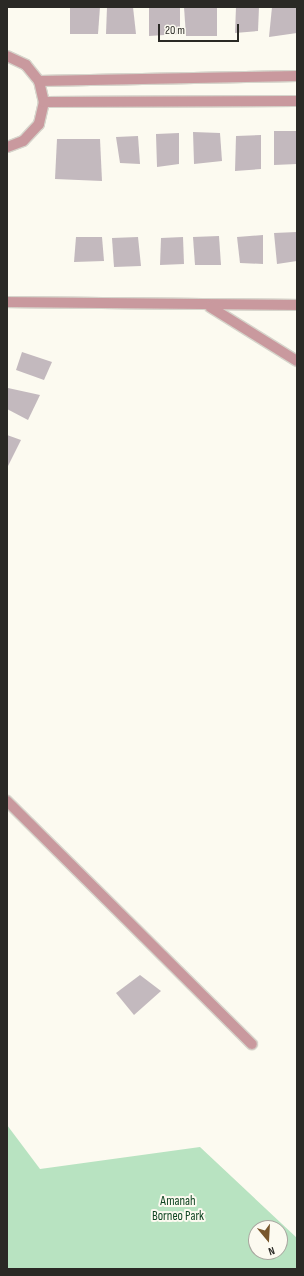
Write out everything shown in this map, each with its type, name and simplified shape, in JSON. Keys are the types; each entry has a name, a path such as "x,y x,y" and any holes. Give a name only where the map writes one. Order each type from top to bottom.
{"street":[{"path":"7,56 26,65 39,81 44,102 39,124 23,141 7,147"},
{"path":"39,81 297,76"},
{"path":"44,102 297,101"},
{"path":"7,302 297,306"},
{"path":"210,306 297,361"},
{"path":"7,801 252,1044"}],"green space":[{"name":"Amanah Borneo Park","path":"7,1125 40,1169 200,1147 278,1220 248,1220 248,1260 288,1260 288,1230 297,1238 297,1269 7,1269"}],"building":[{"path":"70,7 100,7 98,34 70,34"},
{"path":"107,7 133,7 136,34 106,34"},
{"path":"149,7 180,7 180,34 149,36"},
{"path":"184,7 217,7 217,36 186,36"},
{"path":"236,7 259,7 258,31 235,33"},
{"path":"272,7 297,7 297,33 269,37"},
{"path":"274,131 296,131 297,164 274,165"},
{"path":"193,132 220,133 222,161 194,164"},
{"path":"179,133 179,164 157,167 156,134"},
{"path":"261,135 261,169 235,171 236,136"},
{"path":"138,136 140,164 120,163 116,137"},
{"path":"57,139 100,139 102,181 55,179"},
{"path":"297,232 297,261 277,264 274,233"},
{"path":"263,235 263,264 240,263 237,237"},
{"path":"219,236 221,265 195,265 193,237"},
{"path":"76,237 102,237 104,261 74,262"},
{"path":"138,237 141,266 114,267 112,238"},
{"path":"183,237 184,264 160,265 161,238"},
{"path":"22,352 52,362 44,380 16,370"},
{"path":"8,388 40,395 28,420 7,409"},
{"path":"7,435 21,440 7,468"},
{"path":"140,975 161,991 134,1015 116,993"}]}
